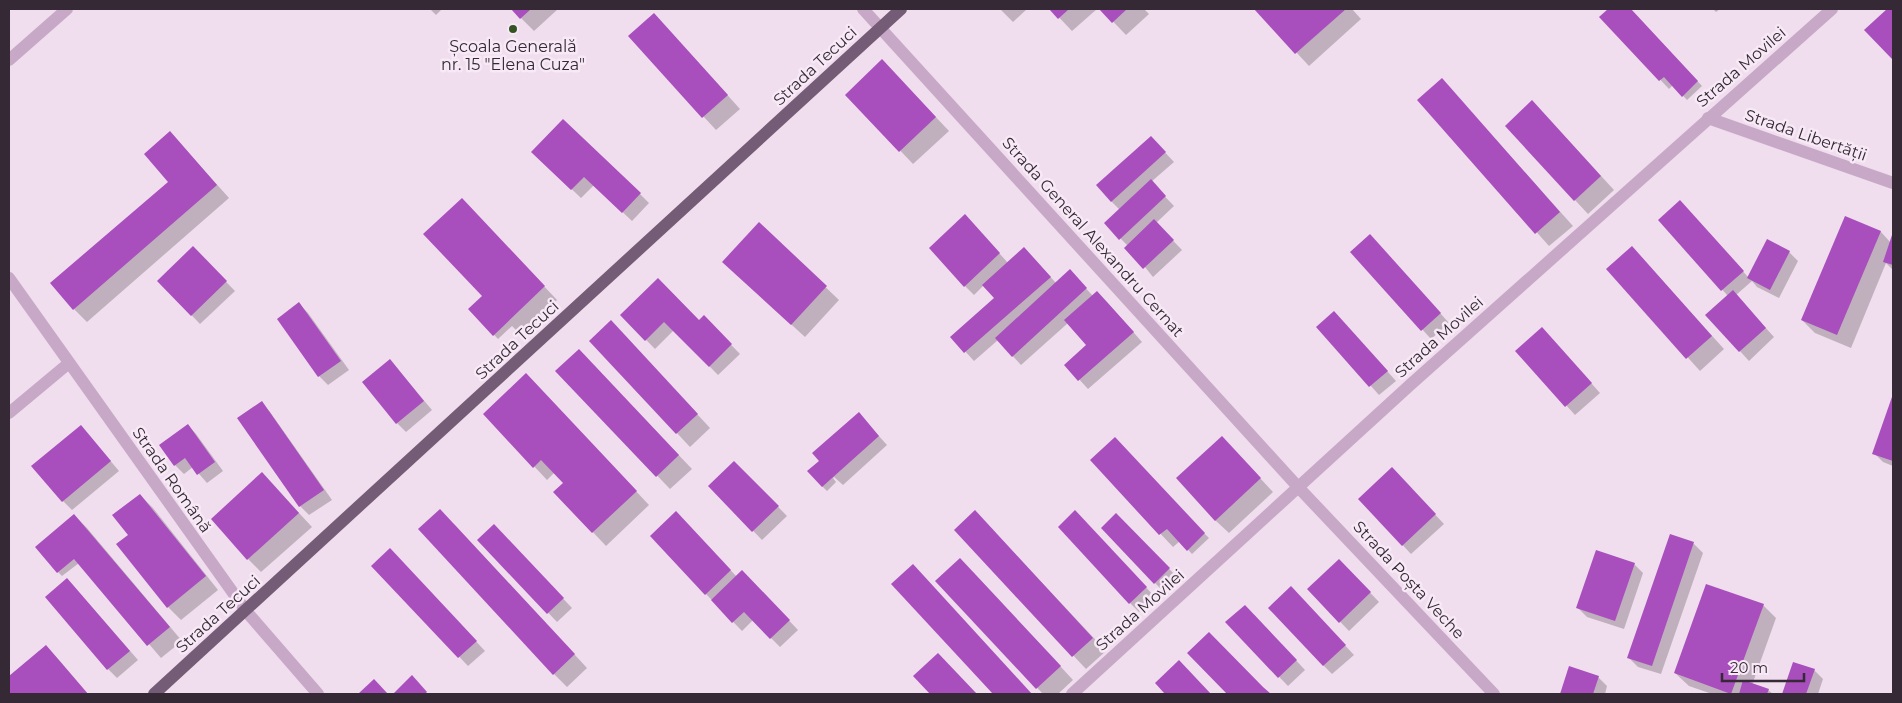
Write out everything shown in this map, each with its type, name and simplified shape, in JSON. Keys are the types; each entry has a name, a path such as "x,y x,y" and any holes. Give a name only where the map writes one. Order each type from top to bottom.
{"main road":[{"name":"Strada Tecuci","path":"154,694 901,9"}],"street":[{"path":"9,60 67,9"},
{"name":"Strada General Alexandru Cernat","path":"863,9 1299,488"},
{"name":"Strada Movilei","path":"1072,694 1410,385 1832,9"},
{"name":"Strada Libertății","path":"1708,118 1893,183"},
{"name":"Strada Română","path":"9,278 246,611 318,694"},
{"path":"9,414 69,362"},
{"name":"Strada Poșta Veche","path":"1299,488 1494,694"}],"building":[{"path":"511,9 531,9 520,19"},
{"path":"1049,9 1069,9 1058,19"},
{"path":"1099,9 1127,9 1112,23"},
{"path":"1254,9 1346,9 1295,54"},
{"path":"1608,9 1631,9 1698,81 1682,97 1664,77 1659,81 1599,17"},
{"path":"1887,9 1893,9 1892,59 1864,30"},
{"path":"654,13 728,95 702,118 628,36"},
{"path":"882,59 936,117 899,152 845,95"},
{"path":"1442,78 1560,212 1535,234 1417,100"},
{"path":"1532,100 1601,176 1574,201 1505,126"},
{"path":"563,119 641,193 622,213 584,177 571,190 531,152"},
{"path":"170,131 217,185 73,310 50,283 168,182 144,154"},
{"path":"1151,136 1166,152 1111,202 1096,185"},
{"path":"1151,179 1166,196 1119,240 1104,223"},
{"path":"462,198 545,286 493,336 468,309 482,296 423,234"},
{"path":"1680,200 1744,271 1721,291 1658,220"},
{"path":"965,214 1000,253 964,287 929,248"},
{"path":"1845,216 1881,231 1837,335 1801,320"},
{"path":"1154,219 1174,240 1143,269 1124,248"},
{"path":"759,222 827,286 791,325 722,262"},
{"path":"1893,232 1893,265 1883,262"},
{"path":"1370,234 1441,313 1421,331 1350,252"},
{"path":"1767,239 1790,251 1770,290 1747,278"},
{"path":"193,246 227,281 191,316 157,281"},
{"path":"1632,246 1712,336 1686,359 1606,269"},
{"path":"1024,247 1051,277 964,353 950,337 994,298 982,285"},
{"path":"1070,269 1087,288 1012,357 995,338"},
{"path":"658,278 699,320 704,315 732,344 709,367 664,322 645,341 620,315"},
{"path":"1733,290 1766,328 1739,352 1705,315"},
{"path":"1097,291 1134,332 1078,381 1064,365 1086,345 1064,320"},
{"path":"299,302 341,361 318,377 277,319"},
{"path":"1334,311 1388,371 1369,387 1316,327"},
{"path":"611,320 698,414 676,434 589,341"},
{"path":"1542,327 1592,383 1565,407 1515,351"},
{"path":"579,349 679,455 656,477 555,371"},
{"path":"390,359 424,401 396,424 362,382"},
{"path":"526,373 637,491 592,533 553,492 563,483 541,460 533,468 483,414"},
{"path":"1893,394 1893,461 1872,454"},
{"path":"262,401 324,490 299,507 237,418"},
{"path":"859,412 879,436 822,487 807,471 819,461 812,453"},
{"path":"188,424 215,462 197,475 185,458 174,466 159,445"},
{"path":"81,425 111,461 62,502 31,466"},
{"path":"1222,436 1261,478 1215,521 1176,478"},
{"path":"1115,437 1205,533 1187,551 1167,529 1159,535 1090,460"},
{"path":"734,461 779,506 752,532 708,486"},
{"path":"1392,467 1436,514 1402,546 1358,499"},
{"path":"262,472 299,513 247,560 211,519"},
{"path":"140,494 206,576 167,608 116,544 128,535 112,515"},
{"path":"440,509 575,654 553,675 418,529"},
{"path":"975,510 1093,638 1072,657 954,530"},
{"path":"1075,510 1147,587 1129,604 1058,527"},
{"path":"676,511 731,570 705,595 650,536"},
{"path":"1116,513 1170,568 1154,584 1101,528"},
{"path":"74,514 170,627 147,646 74,559 57,573 35,547"},
{"path":"494,524 564,598 547,614 477,540"},
{"path":"1670,534 1694,542 1652,666 1627,658"},
{"path":"390,548 477,641 458,658 371,566"},
{"path":"1596,550 1635,563 1615,621 1576,608"},
{"path":"960,558 1061,666 1036,689 935,581"},
{"path":"1339,559 1371,592 1339,623 1307,589"},
{"path":"913,564 1032,694 993,694 891,584"},
{"path":"742,570 790,620 770,639 744,612 732,623 711,600"},
{"path":"67,578 130,651 107,670 45,597"},
{"path":"1706,584 1764,604 1731,694 1674,673"},
{"path":"1291,586 1346,645 1323,666 1268,608"},
{"path":"1245,605 1297,660 1278,678 1225,622"},
{"path":"1209,632 1271,694 1227,694 1187,653"},
{"path":"46,645 88,694 9,694 9,676"},
{"path":"938,653 977,694 930,694 913,676"},
{"path":"1179,660 1211,694 1165,694 1155,683"},
{"path":"1793,662 1815,669 1806,694 1782,694"},
{"path":"1569,666 1599,676 1593,694 1560,694"},
{"path":"412,675 427,692 425,694 393,694"},
{"path":"374,679 388,694 358,694"},
{"path":"1743,680 1769,689 1767,694 1739,694"}],"place":[{"name":"Școala Generală nr. 15 \"Elena Cuza\"","path":"513,29"}]}
